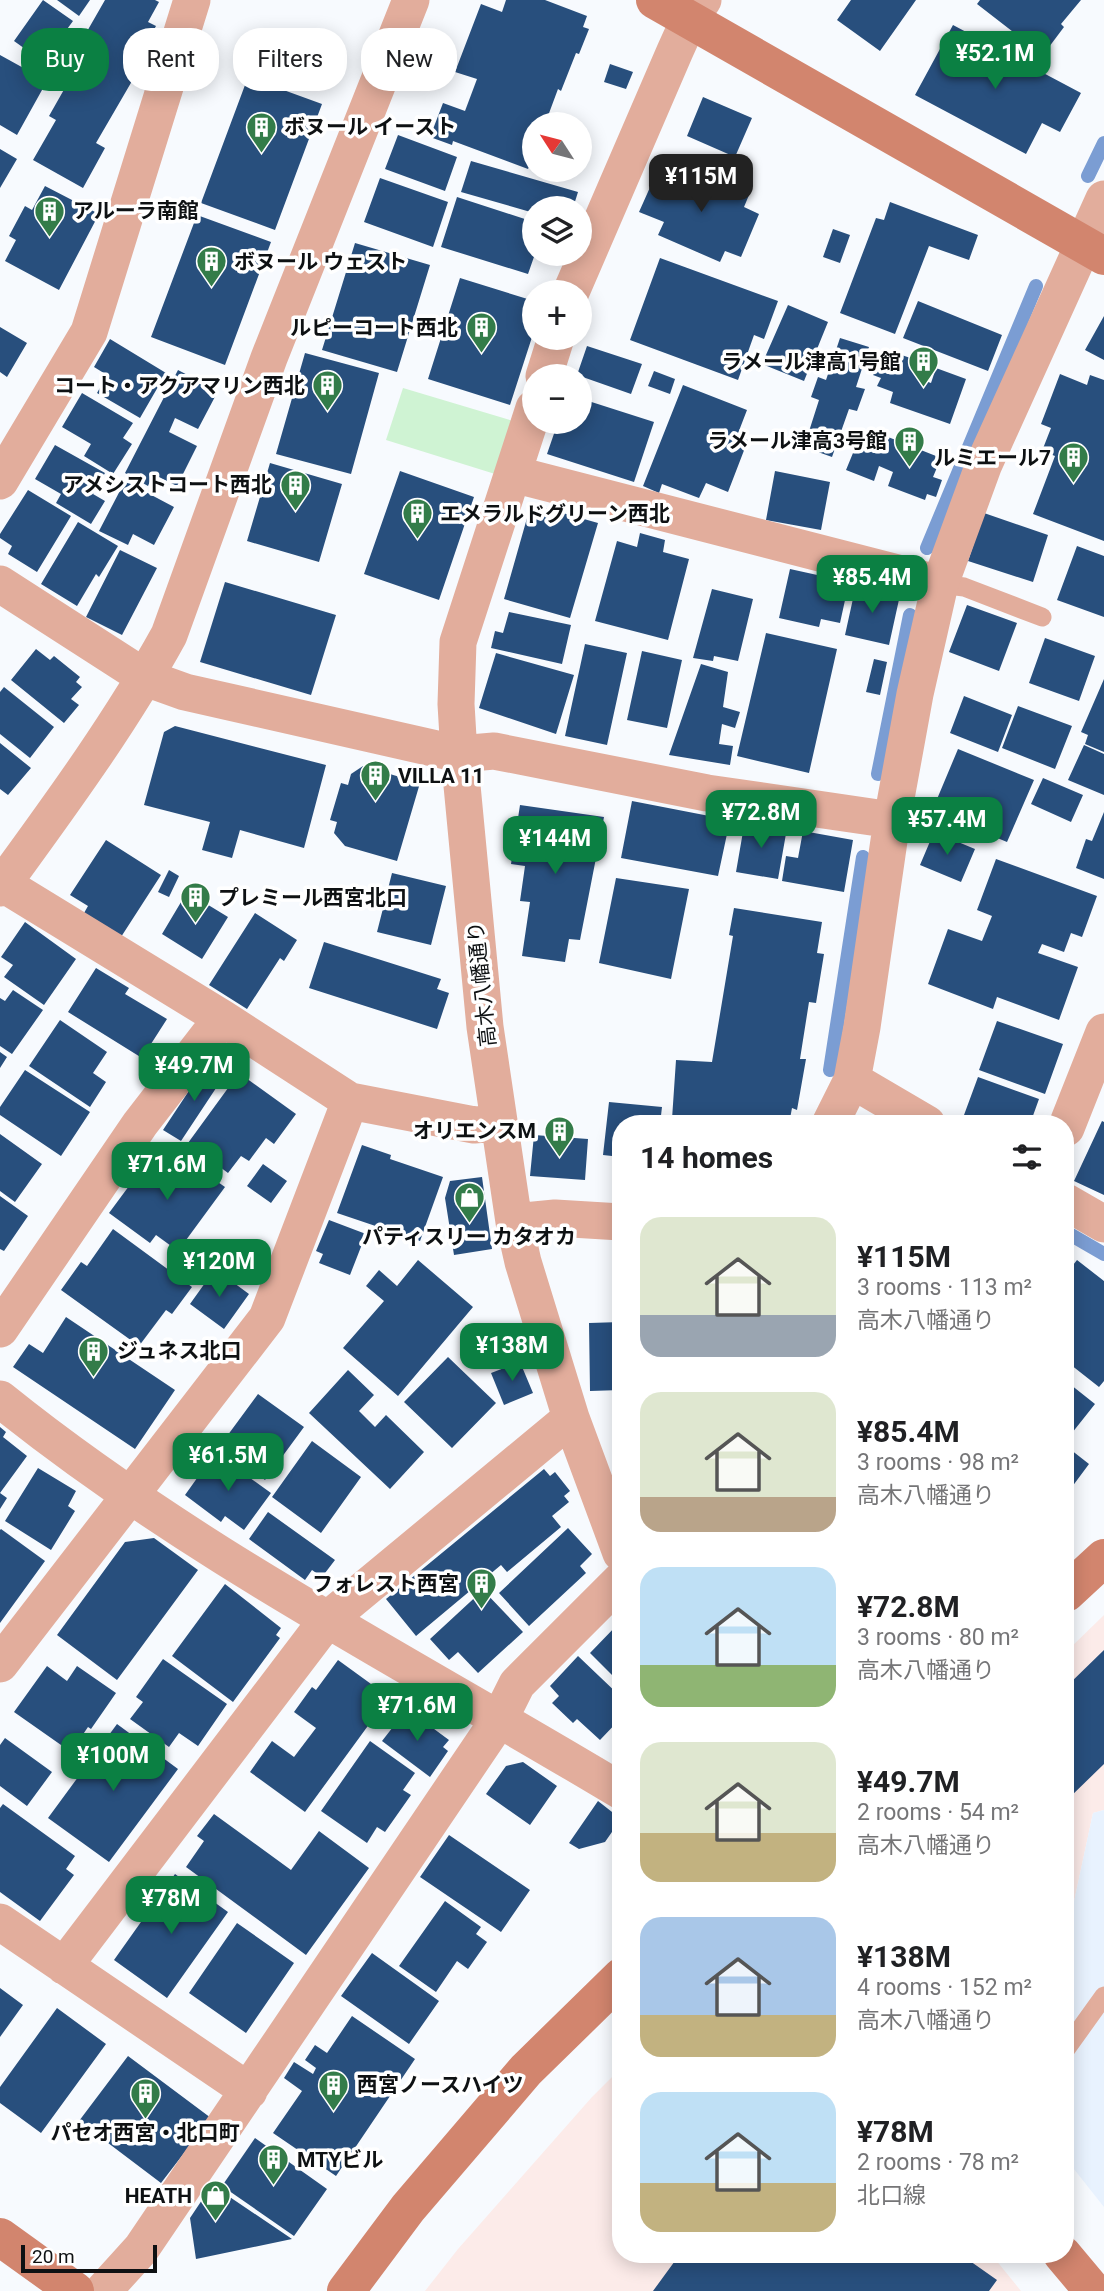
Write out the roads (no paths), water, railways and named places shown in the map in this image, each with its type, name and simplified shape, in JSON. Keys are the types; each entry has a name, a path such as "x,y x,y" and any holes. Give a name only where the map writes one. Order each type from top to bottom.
{"street":[{"path":"0,481 89,332 192,0"},
{"path":"411,0 269,358 169,635 146,678 2,886 222,1018 350,1101 474,1125 498,1123"},
{"path":"655,0 696,10 1094,251"},
{"path":"576,280 696,10"},
{"path":"834,1115 852,1080 892,820 915,694 940,584 984,464 1094,251 1104,199"},
{"name":"高木八幡通り","path":"526,434 458,642 456,704 459,754 485,1027 514,1222 523,1262 571,1418 612,1529"},
{"path":"513,474 940,584"},
{"path":"0,584 146,678 185,692 459,754 494,751 707,793 892,820"},
{"path":"0,1329 140,1124 222,1018"},
{"path":"1071,1115 1104,1032"},
{"path":"852,1080 912,1115"},
{"path":"0,1664 267,1318 350,1101"},
{"path":"1074,1207 1104,1224"},
{"path":"514,1222 555,1217 612,1221"},
{"path":"0,1399 58,1446 327,1620 500,1718 612,1786"},
{"path":"64,1966 327,1620 571,1418"},
{"path":"1074,1586 1104,1558"},
{"path":"103,2291 141,2249 249,2091 500,1718 517,1684 612,1589"},
{"path":"0,1922 249,2091"},
{"path":"346,2291 408,2208 526,2070 612,1985"},
{"path":"0,2237 75,2291"},
{"path":"1070,2263 1093,2291"}],"lane":[{"path":"940,584 964,587 1042,617"},
{"path":"1074,2038 1104,1996"}],"waterway":[{"path":"1088,176 1104,143"},
{"path":"927,548 1036,286"},
{"path":"878,774 910,615"},
{"path":"830,1070 863,857"},
{"path":"1074,1237 1104,1254"}],"place":[{"name":"ボヌール イースト","path":"261,154"},
{"name":"アルーラ南館","path":"50,238"},
{"name":"ボヌール ウェスト","path":"211,289"},
{"name":"ルピーコート西北","path":"481,355"},
{"name":"ラメール津高1号館","path":"924,389"},
{"name":"コート・アクアマリン西北","path":"328,413"},
{"name":"ラメール津高3号館","path":"910,468"},
{"name":"ルミエール7","path":"1074,485"},
{"name":"アメシストコート西北","path":"295,512"},
{"name":"エメラルドグリーン西北","path":"417,541"},
{"name":"VILLA 11","path":"375,803"},
{"name":"プレミール西宮北口","path":"195,925"},
{"name":"オリエンスM","path":"559,1158"},
{"name":"パティスリー カタオカ","path":"469,1224"},
{"name":"ジュネス北口","path":"94,1378"},
{"name":"フォレスト西宮","path":"482,1611"},
{"name":"西宮ノースハイツ","path":"334,2112"},
{"name":"パセオ西宮・北口町","path":"145,2120"},
{"name":"MTYビル","path":"274,2187"},
{"name":"HEATH","path":"215,2223"}]}
